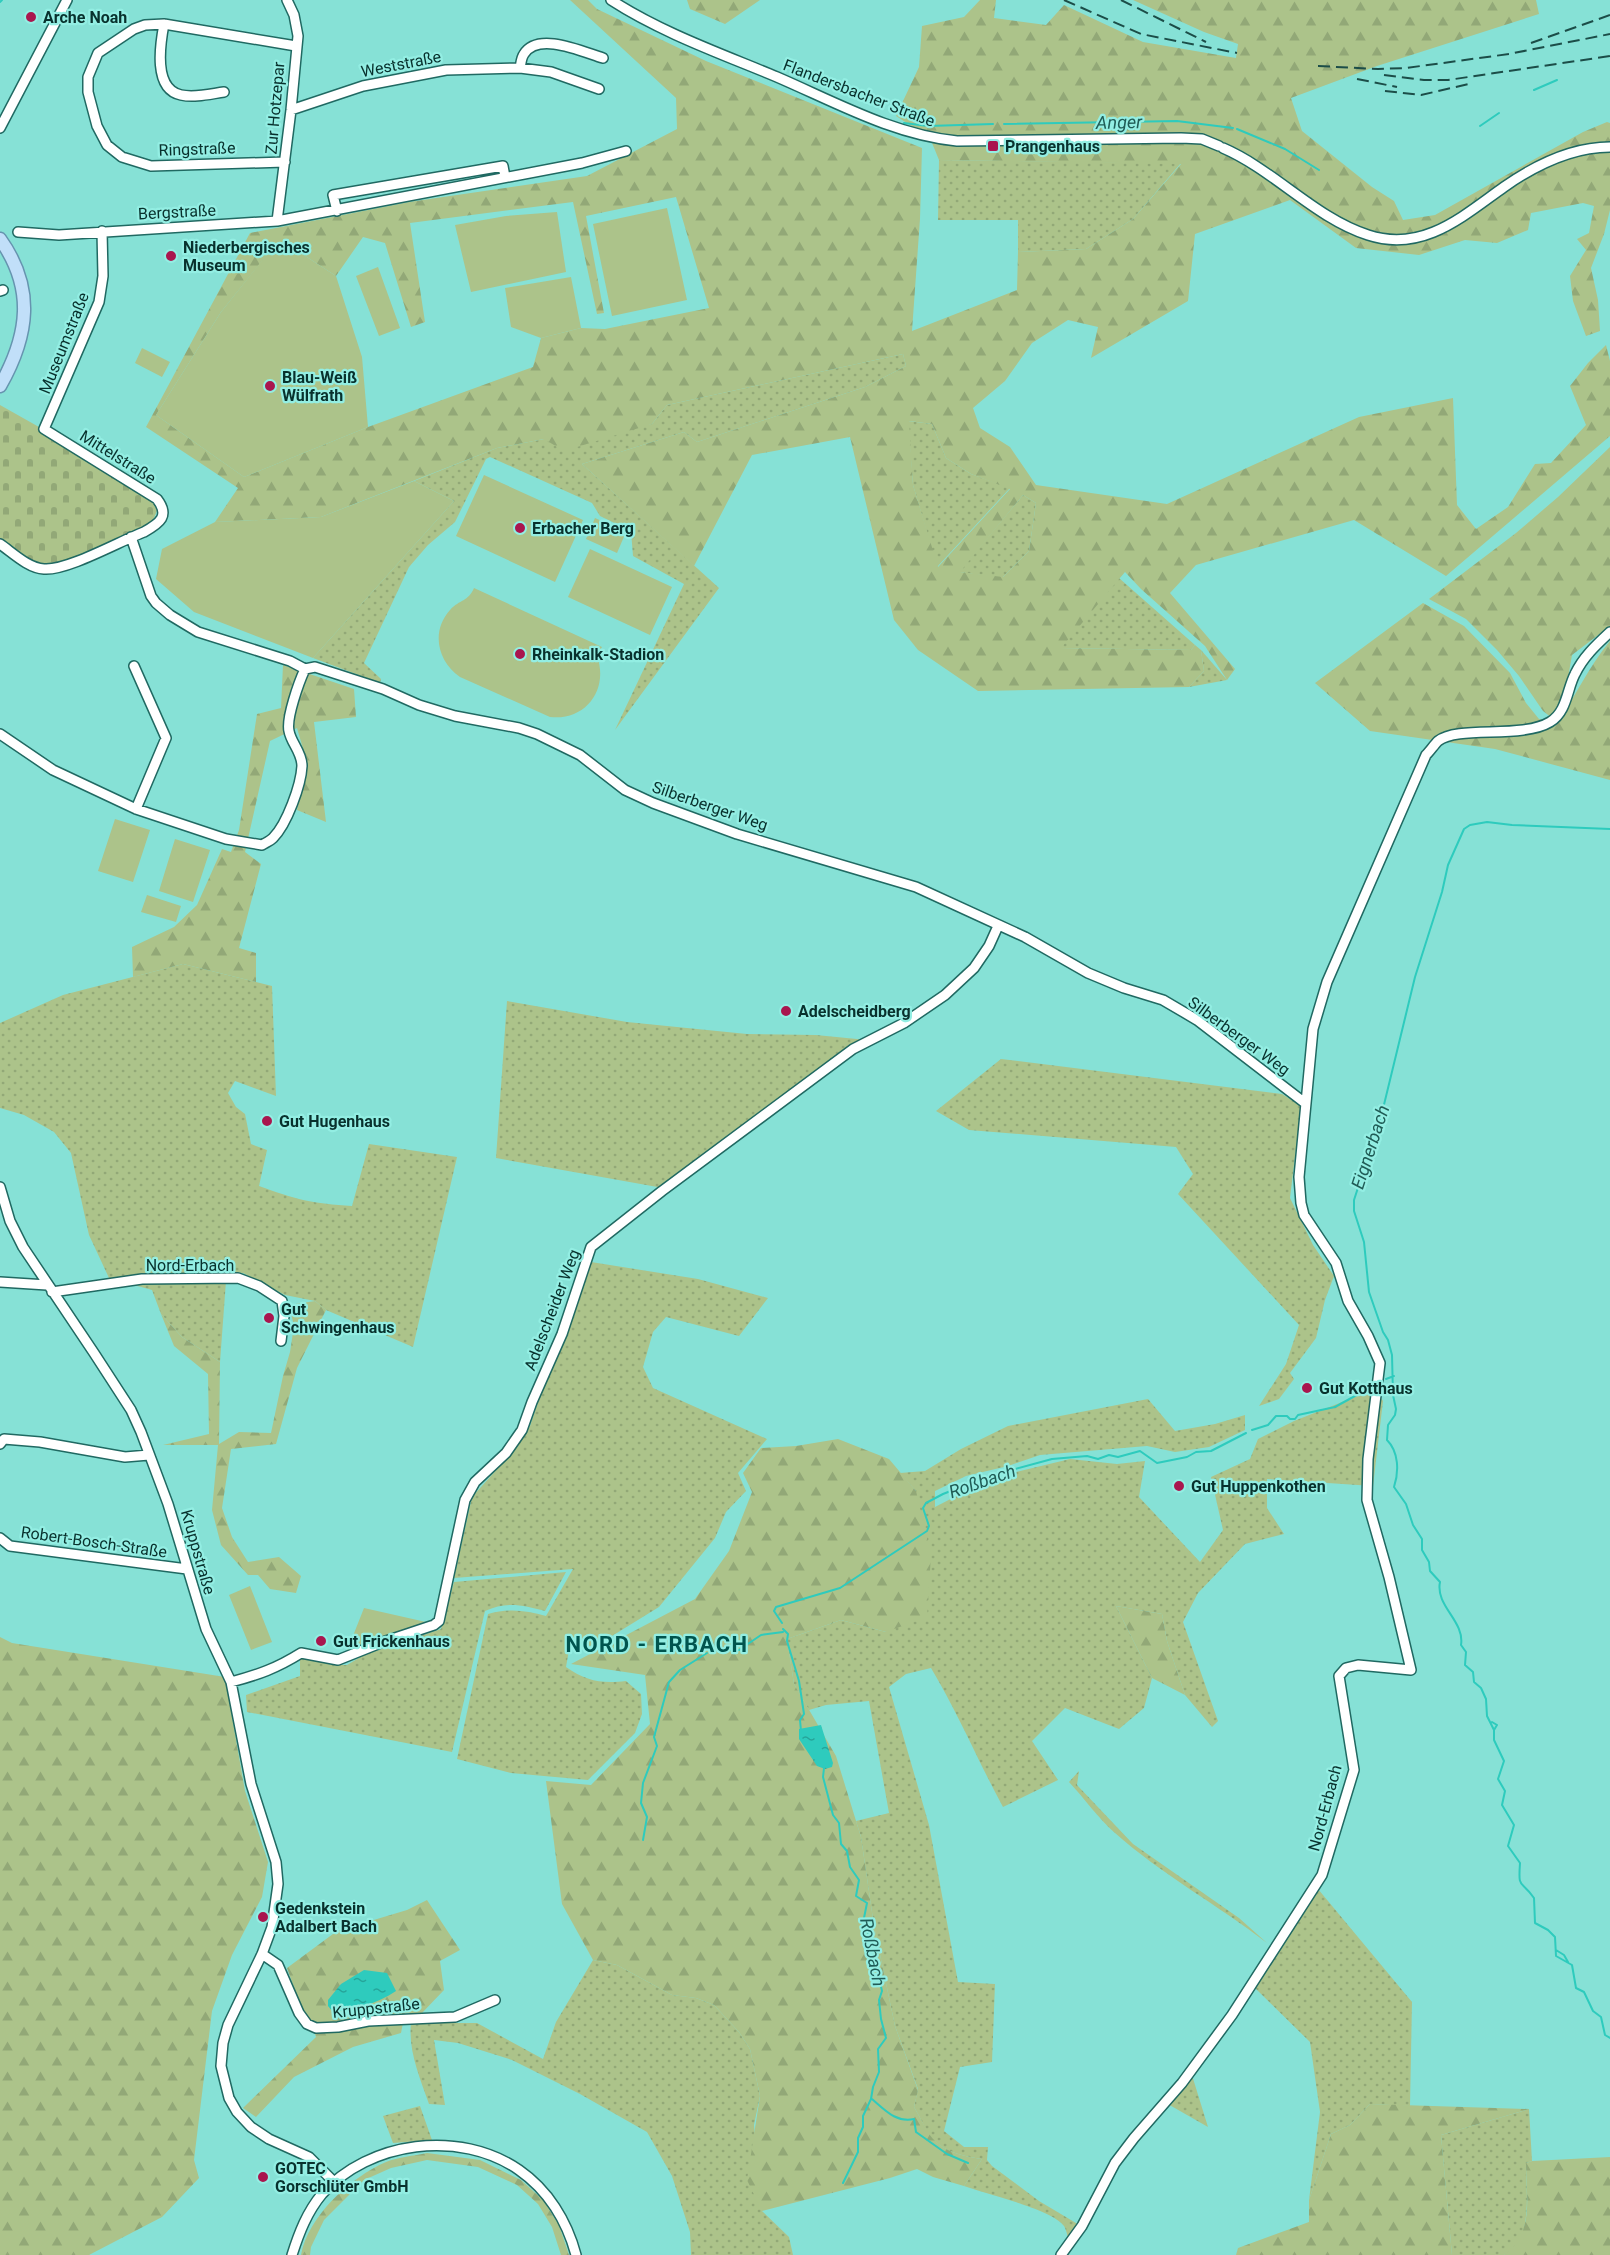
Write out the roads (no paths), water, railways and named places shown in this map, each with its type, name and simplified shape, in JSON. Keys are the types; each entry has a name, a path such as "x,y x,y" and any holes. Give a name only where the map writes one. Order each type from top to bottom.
{"main road":[{"path":"0,238 16,266 24,295 25,312 18,346 0,386"}],"street":[{"path":"0,128 67,0"},
{"name":"Zur Hotzepar","path":"277,221 298,36 296,22 287,0"},
{"name":"Flandersbacher Straße","path":"611,0 700,44 884,122 930,139 966,141 1202,139 1245,160 1342,224 1366,235 1396,240 1412,239 1437,232 1462,218 1506,186 1559,157 1580,151 1610,147"},
{"path":"164,24 160,59 162,77 170,90 180,95 190,96 224,92"},
{"name":"Ringstraße","path":"285,162 151,166 122,157 107,145 97,126 88,92 88,76 98,53 134,29 145,25 164,24 296,46"},
{"path":"520,68 524,54 533,46 544,43 603,58"},
{"name":"Weststraße","path":"291,110 363,86 446,70 520,68 551,72 599,89"},
{"name":"Bergstraße","path":"18,231 59,235 277,221 582,163 626,151"},
{"path":"338,211 333,195 503,166 505,177"},
{"name":"Museumstraße","path":"44,429 99,302 104,276 102,231"},
{"name":"Mittelstraße","path":"44,429 158,499 164,514 161,521 131,537"},
{"path":"0,544 33,567 45,570 79,560 131,537"},
{"name":"Silberberger Weg","path":"131,537 151,596 170,615 198,632 290,661 305,669 315,667 327,670 383,689 419,705 455,716 519,728 537,734 580,755 625,790 653,803 737,834 916,887 1025,937 1088,973 1124,988 1163,1000 1197,1020 1305,1103"},
{"path":"1305,1103 1314,1029 1327,982 1426,755 1439,740 1455,735 1528,730 1550,723 1566,700 1574,676 1586,655 1610,632"},
{"path":"134,666 166,738 135,809"},
{"path":"0,734 53,770 135,809 175,824 247,844 262,845 273,839 285,822 302,765 300,752 289,731 294,700 305,669"},
{"name":"Adelscheider Weg","path":"231,1682 265,1673 286,1664 301,1653 338,1660 434,1625 439,1621 465,1500 475,1482 506,1453 522,1430 562,1334 591,1247 654,1197 854,1049 904,1023 945,995 974,968 998,926"},
{"name":"Nord-Erbach","path":"1060,2255 1082,2226 1115,2163 1182,2083 1232,2015 1322,1875 1354,1770 1339,1676 1346,1668 1358,1665 1411,1670 1389,1577 1367,1500 1368,1459 1380,1363 1348,1301 1336,1263 1310,1226 1300,1203 1299,1177 1305,1103"},
{"name":"Kruppstraße","path":"0,1187 17,1236 131,1410 168,1504 206,1629 231,1682 250,1784 276,1862 278,1884 275,1914 262,1954 228,2025 223,2043 221,2066 224,2084 237,2112 251,2127 268,2139 309,2157 335,2182"},
{"name":"Nord-Erbach","path":"50,1288 142,1279 238,1278 258,1286 282,1301 284,1316 280,1341"},
{"path":"0,1282 50,1288"},
{"path":"0,1444 4,1439 40,1442 125,1457 149,1455"},
{"name":"Robert-Bosch-Straße","path":"0,1538 10,1546 187,1569"},
{"name":"Kruppstraße","path":"262,1954 278,1965 298,2013 307,2024 316,2028 338,2027 368,2021 455,2017 495,2000"},
{"path":"292,2255 311,2209 335,2182 362,2164 394,2150 439,2146 478,2152 519,2170 545,2194 567,2229 576,2255"}],"water":[{"path":"821,1725 833,1763 832,1767 825,1769 817,1766 799,1739 799,1729"},
{"path":"364,1970 387,1973 396,1991 366,2005 333,2012 328,2006 328,2000 341,1984"}],"waterway":[{"name":"Anger","path":"1534,90 1557,80"},
{"name":"Anger","path":"1480,126 1499,113"},
{"name":"Anger","path":"1004,124 1177,121 1233,128"},
{"name":"Anger","path":"904,123 928,126 993,124"},
{"name":"Anger","path":"1237,129 1285,149 1319,170"},
{"name":"Eignerbach","path":"1610,829 1487,822 1470,825 1464,829 1448,865 1442,892 1415,977 1381,1117 1354,1200 1354,1211 1364,1242 1369,1292 1392,1355 1393,1395 1396,1409 1388,1425 1387,1440 1394,1450 1397,1462 1394,1487 1406,1504 1413,1525 1422,1539 1422,1550 1429,1562 1430,1571 1440,1582 1442,1599 1459,1628 1461,1645 1466,1652 1465,1665 1473,1672 1474,1682 1481,1688 1486,1699 1487,1716 1494,1730 1494,1740 1504,1761 1498,1779 1505,1791 1502,1805 1514,1825 1508,1846 1520,1863 1521,1884 1534,1898 1535,1923 1555,1937 1556,1956 1572,1965 1576,1988 1584,1992 1593,2011 1601,2017 1605,2035 1610,2038"},
{"name":"Eignerbach","path":"1386,1379 1394,1376"},
{"name":"Roßbach","path":"1252,1430 1268,1425 1276,1416 1295,1419 1298,1415 1335,1407 1373,1386"},
{"name":"Roßbach","path":"782,1623 774,1611 776,1607 840,1588 927,1531 929,1526 923,1508 926,1503 943,1494 989,1476 1052,1459 1087,1456 1098,1459 1109,1455 1118,1457 1140,1451 1157,1463 1187,1457 1196,1452 1211,1451 1246,1433"},
{"name":"Roßbach","path":"783,1629 788,1634 787,1641 799,1681 804,1714 800,1720 801,1731"},
{"path":"727,1650 739,1650 761,1635 783,1632"},
{"path":"643,1840 647,1817 641,1803 643,1783 657,1746 654,1737 669,1682 680,1670 707,1653"},
{"name":"Eignerbach","path":"1492,1722 1497,1725 1494,1730"},
{"name":"Roßbach","path":"824,1768 823,1777 833,1815 839,1823 841,1844 847,1851 850,1867 859,1880 856,1896 867,1903 864,1918 872,1959 876,1964 882,1991 879,2000 886,2038 878,2049 879,2072 863,2116 863,2127 858,2138 858,2152 843,2183"},
{"name":"Eignerbach","path":"1556,1950 1564,1955 1568,1962"},
{"path":"872,2099 896,2117 914,2119 916,2132 947,2154 968,2163"}],"railway":[{"path":"1064,0 1141,34 1237,53"},
{"path":"1121,0 1206,42"},
{"path":"1531,43 1610,15"},
{"path":"1318,66 1406,68 1509,54 1610,34"},
{"path":"1384,75 1424,80 1448,80 1610,56"},
{"path":"1357,79 1397,87"},
{"path":"1385,91 1421,95 1473,83"}],"place":[{"name":"Arche Noah","path":"31,17"},
{"name":"Prangenhaus","path":"993,146"},
{"name":"Niederbergisches Museum","path":"171,256"},
{"name":"Blau-Weiß Wülfrath","path":"270,386"},
{"name":"Erbacher Berg","path":"520,528"},
{"name":"Rheinkalk-Stadion","path":"520,654"},
{"name":"Adelscheidberg","path":"786,1011"},
{"name":"Gut Hugenhaus","path":"267,1121"},
{"name":"Gut Schwingenhaus","path":"269,1318"},
{"name":"Gut Kotthaus","path":"1307,1388"},
{"name":"Gut Huppenkothen","path":"1179,1486"},
{"name":"Gut Frickenhaus","path":"321,1641"},
{"name":"Gedenkstein Adalbert Bach","path":"263,1917"},
{"name":"GOTEC Gorschlüter GmbH","path":"263,2177"}],"district":[{"name":"NORD - ERBACH","path":"657,1644"}]}
